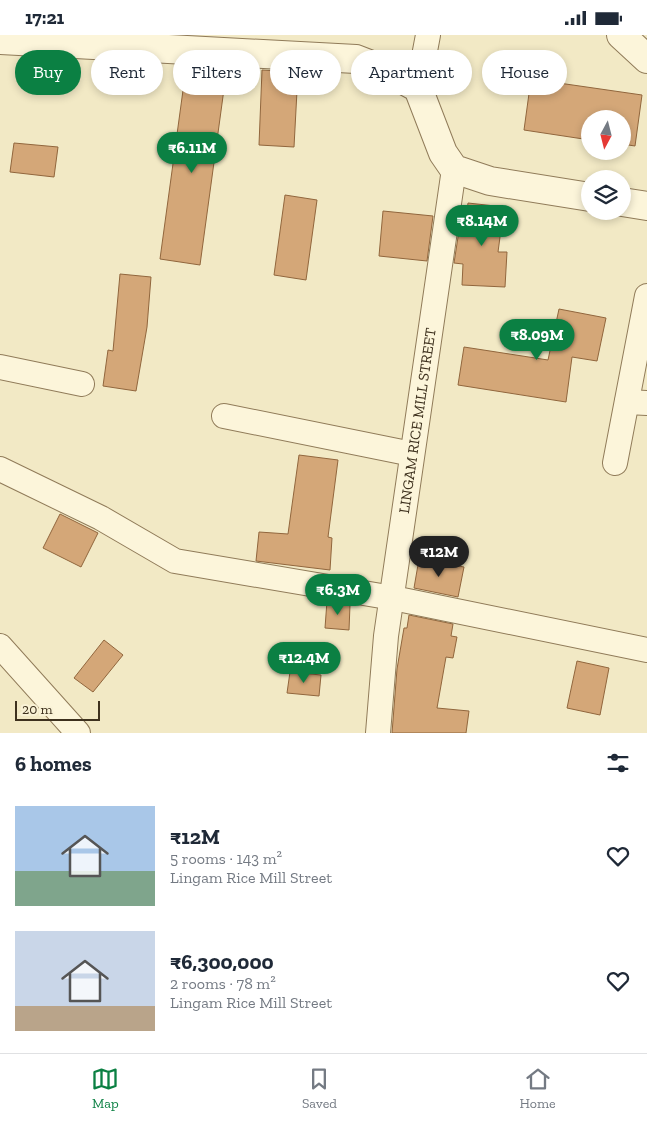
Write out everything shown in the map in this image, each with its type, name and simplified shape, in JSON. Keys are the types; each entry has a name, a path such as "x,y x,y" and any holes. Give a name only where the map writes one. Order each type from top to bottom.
{"street":[{"path":"425,50 428,35"},
{"path":"621,35 647,59"},
{"path":"0,40 351,59"},
{"path":"421,95 443,153 454,169 490,181 581,196"},
{"name":"LINGAM RICE MILL STREET","path":"378,733 386,636 454,169"},
{"path":"631,203 647,206"},
{"path":"615,463 637,402 647,296"},
{"path":"0,367 82,384"},
{"path":"224,416 412,454"},
{"path":"0,469 101,517 174,561 393,598 647,650"},
{"path":"0,647 78,733"}],"building":[{"path":"262,70 270,70 270,95 297,95 294,147 259,145"},
{"path":"567,84 642,95 635,146 631,145 631,110 581,110 581,139 524,130 529,95 567,95"},
{"path":"182,95 223,95 200,265 160,259"},
{"path":"14,143 58,147 54,177 10,172"},
{"path":"285,195 317,200 306,280 274,275"},
{"path":"468,203 504,207 498,252 507,252 505,287 462,285 463,264 454,263 461,218 466,219"},
{"path":"383,211 433,216 427,261 379,256"},
{"path":"120,274 151,277 147,327 136,391 103,386 108,350 113,351"},
{"path":"559,309 606,318 597,361 572,357 566,402 458,385 464,347 548,360"},
{"path":"299,455 338,460 328,537 332,538 330,570 256,561 259,532 288,534"},
{"path":"60,514 98,533 81,567 43,548"},
{"path":"419,559 464,567 458,597 414,588"},
{"path":"327,601 350,605 349,630 325,628"},
{"path":"409,615 453,624 451,636 457,637 453,658 446,657 437,708 469,711 466,733 392,733 397,669 404,628 407,628"},
{"path":"104,640 123,655 93,692 74,678"},
{"path":"577,661 609,668 600,715 567,708"},
{"path":"290,672 321,675 319,696 287,693"}]}
